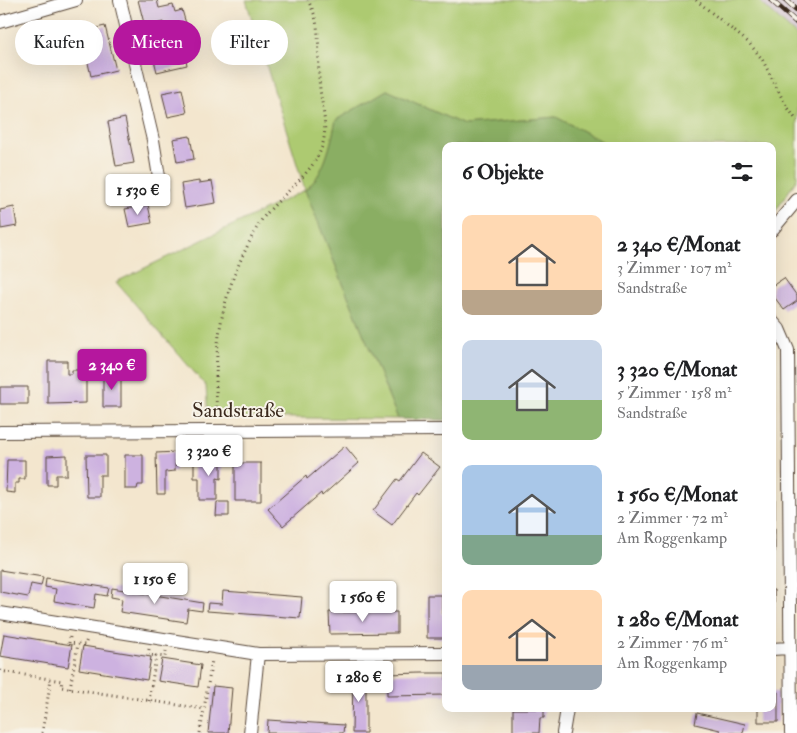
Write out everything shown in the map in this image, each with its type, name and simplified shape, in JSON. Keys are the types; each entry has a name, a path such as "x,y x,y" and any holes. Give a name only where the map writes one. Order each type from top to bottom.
{"street":[{"path":"0,22 76,0"},
{"path":"120,0 153,140 161,189"},
{"path":"776,225 797,200"},
{"path":"776,325 788,350 791,733"},
{"name":"Sandstraße","path":"0,432 442,430"},
{"path":"0,613 258,654 442,653"},
{"path":"776,649 789,648"},
{"path":"250,733 258,654"},
{"path":"564,733 567,712"}],"path":[{"path":"218,430 215,380 216,356 225,300 232,278 262,220 313,164 321,151 324,139 324,116 319,78 319,40 316,19 308,0"},
{"path":"696,0 749,43 762,59 784,102 797,121"},
{"path":"70,688 78,644 86,645 89,628"},
{"path":"149,701 156,656 165,657 167,640"},
{"path":"200,733 214,647"},
{"path":"0,670 62,681 61,687 204,709"},
{"path":"42,733 51,679"}],"shaded area":[{"path":"756,0 797,0 797,37"}],"green space":[{"path":"246,0 758,0 797,36 797,179 776,210 776,142 603,142 556,117 464,125 387,90 336,120 326,158 312,184 305,190 266,65 288,65 288,20 252,20"},
{"path":"387,90 464,125 556,117 603,142 442,142 442,420 398,419 305,190 318,176 326,158 336,120"},
{"path":"305,190 398,419 208,417 206,386 116,282"}],"building":[{"path":"138,0 157,0 159,8 173,5 175,12 182,10 185,20 143,20"},
{"path":"103,26 105,26 113,65 115,65 116,70 91,76 88,65 103,65"},
{"path":"155,65 187,65 157,72"},
{"path":"182,89 187,113 168,117 162,93"},
{"path":"125,118 134,163 116,166 108,122"},
{"path":"190,136 194,159 177,162 173,139"},
{"path":"199,181 199,183 212,181 216,203 185,208 181,184"},
{"path":"148,205 152,223 129,227 125,209"},
{"path":"14,207 17,226 1,229 0,210"},
{"path":"784,278 797,296 797,301 784,310 776,299 776,283"},
{"path":"48,361 67,361 67,374 72,374 72,370 86,370 86,403 48,404"},
{"path":"103,375 121,375 121,407 103,407"},
{"path":"0,387 28,387 28,404 0,404"},
{"path":"345,446 359,463 322,496 321,493 283,526 268,509"},
{"path":"176,452 175,471 165,472 165,494 157,494 156,453"},
{"path":"209,453 221,453 221,479 217,478 217,500 199,500 199,478 194,478 194,463 209,463"},
{"path":"421,453 440,467 418,495 416,493 392,525 373,511 397,479 400,481"},
{"path":"67,455 67,475 56,475 56,485 47,485 47,456"},
{"path":"86,455 106,455 106,475 100,475 100,497 87,497"},
{"path":"125,455 143,455 143,485 138,485 137,489 125,489"},
{"path":"7,460 25,460 25,479 19,479 19,483 15,483 15,493 6,492"},
{"path":"235,463 261,463 261,501 235,501"},
{"path":"217,502 229,502 229,516 216,516"},
{"path":"0,570 43,577 41,586 31,584 28,597 0,592"},
{"path":"46,578 109,588 107,596 96,594 94,608 54,601 56,589 45,587"},
{"path":"112,588 203,603 202,611 188,609 186,622 120,612 122,599 111,597"},
{"path":"223,591 302,597 300,618 207,611 208,603 222,604"},
{"path":"427,595 442,595 442,638 427,638"},
{"path":"329,612 397,612 397,633 330,634"},
{"path":"4,634 72,645 68,667 0,656"},
{"path":"83,646 151,657 147,680 79,669"},
{"path":"162,659 201,665 198,687 158,681"},
{"path":"353,673 366,673 366,733 352,733"},
{"path":"442,673 442,695 387,696 387,674"},
{"path":"213,686 232,688 228,733 208,733"},
{"path":"776,692 778,692 778,722 758,722 758,712 776,712"},
{"path":"513,712 544,712 544,718 540,718 539,733 513,733"},
{"path":"697,713 745,724 743,733 719,733 720,730 695,724"},
{"path":"268,720 344,725 343,733 267,733"}],"railway":[{"path":"771,0 797,23"},
{"path":"786,0 797,10"}]}
